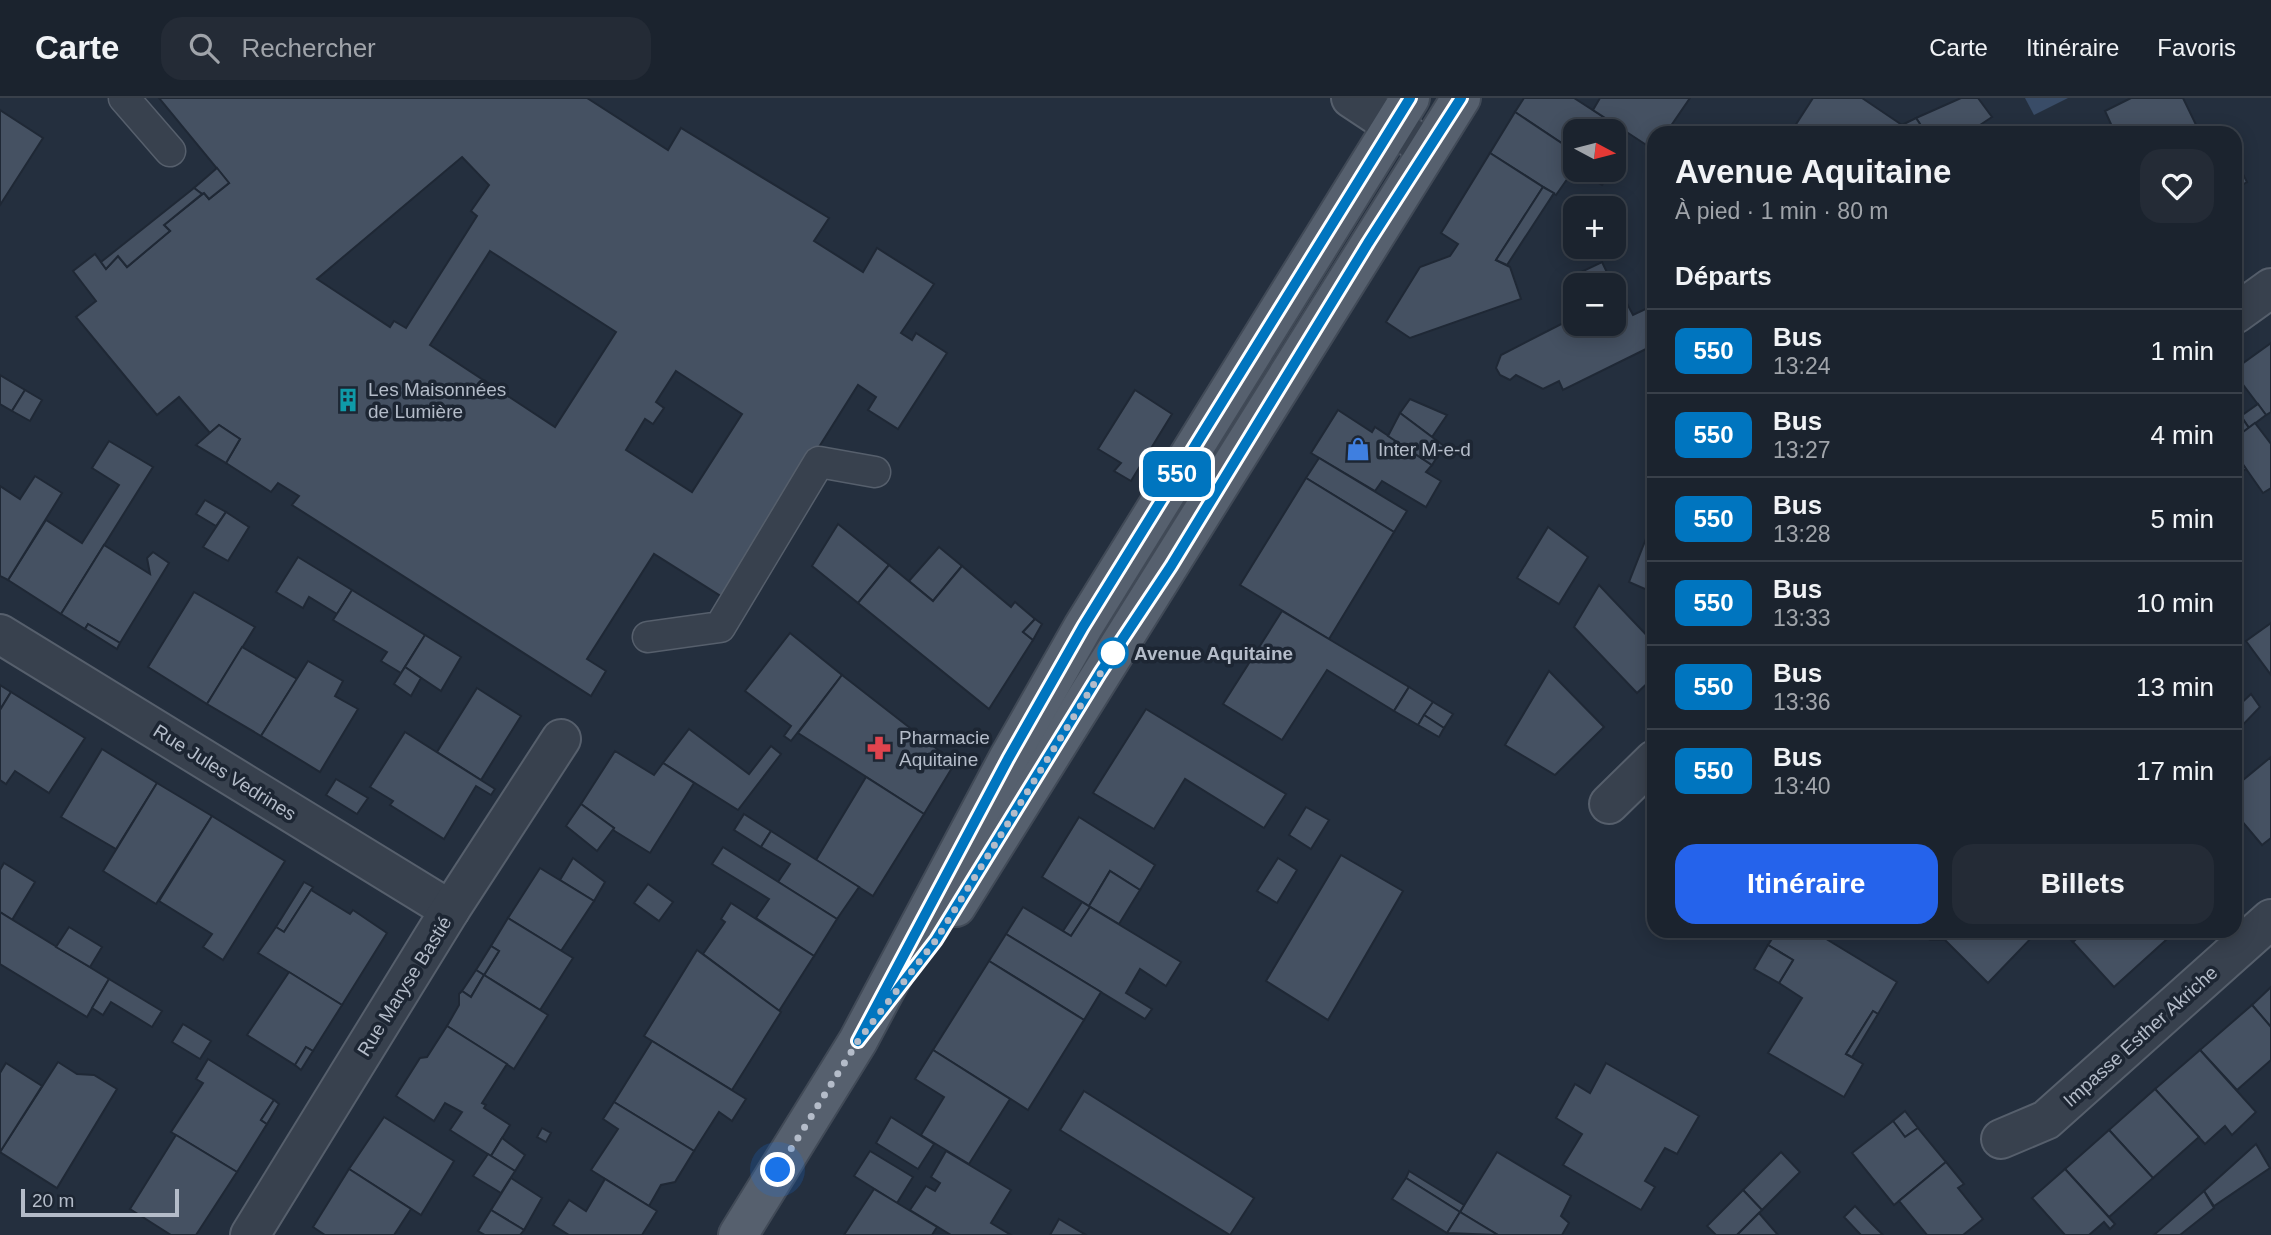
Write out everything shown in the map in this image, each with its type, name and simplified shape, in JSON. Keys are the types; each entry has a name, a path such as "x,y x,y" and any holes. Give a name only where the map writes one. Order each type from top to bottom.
{"main road":[{"path":"858,1041 936,940 1100,673 1171,566 1461,98"},
{"path":"738,1235 858,1041 1008,759 1083,627 1402,111"}],"street":[{"path":"1351,98 1402,111 1428,149"},
{"path":"2242,309 2271,288"},
{"name":"Rue Jules Vedrines","path":"0,634 450,911"},
{"name":"Rue Maryse Bastié","path":"250,1235 450,911 561,739"},
{"path":"1609,804 1647,767"},
{"name":"Impasse Esther Akriche","path":"2001,1139 2046,1120 2271,919"}],"lane":[{"path":"124,98 170,151"},
{"path":"648,637 720,627 819,463 876,472"}],"water":[{"path":"2025,98 2068,98 2034,115"}],"building":[{"name":"Les Maisonnées de Lumière","path":"159,98 587,98 668,150 681,128 829,218 814,241 863,272 877,248 934,284 901,333 912,340 916,333 947,353 898,429 868,410 876,397 858,385 724,598 654,554 587,659 606,671 591,696 292,505 299,496 278,483 271,492 226,463 240,439 219,425 210,433 179,397 157,415 76,317 96,301 73,271 95,254 106,269 118,256 127,267 170,231 164,225 204,193 209,199 229,183","holes":["462,157 489,185 471,211 477,216 406,328 394,321 390,327 317,279","490,251 616,332 555,427 430,345","676,371 742,414 692,492 626,450 645,419 653,424 664,408 656,402"]},
{"path":"1524,98 1574,98 1607,119 1563,119 1563,144 1515,112"},
{"path":"1600,98 1690,98 1671,126 1647,126 1647,145 1626,132 1626,119 1607,119 1593,110"},
{"path":"1813,98 1862,98 1902,125 1900,126 1795,126"},
{"path":"1961,98 1978,98 1992,117 1978,126 1921,126 1916,118"},
{"path":"2131,98 2183,98 2197,126 2112,126 2105,111"},
{"path":"0,110 43,138 0,205"},
{"path":"1515,112 1563,144 1563,182 1565,182 1556,195 1490,153"},
{"path":"1916,118 1921,126 1900,126"},
{"path":"1490,153 1543,187 1496,260 1510,267 1521,299 1410,338 1386,322 1420,267 1450,256 1458,244 1441,233"},
{"path":"217,168 229,183 209,199 194,188"},
{"path":"2242,172 2247,182 2242,185"},
{"path":"1543,187 1554,193 1507,265 1496,260"},
{"path":"194,188 202,194 164,225 170,231 127,267 118,256 106,269 101,262"},
{"path":"1602,262 1607,273 1581,273"},
{"path":"1626,302 1633,315 1647,308 1647,348 1563,390 1559,381 1543,389 1516,375 1510,380 1500,375 1496,368 1501,355 1563,323 1563,336 1626,336"},
{"path":"2271,343 2271,412 2266,415 2242,383 2242,364"},
{"path":"0,375 25,390 12,411 0,404"},
{"path":"25,390 42,400 30,421 12,411"},
{"path":"1135,390 1172,414 1131,481 1114,471 1121,463 1098,449"},
{"path":"1410,399 1447,415 1432,437 1400,413"},
{"path":"2258,404 2266,415 2249,428 2242,415"},
{"path":"1338,410 1372,432 1375,427 1432,465 1426,472 1441,481 1426,507 1382,481 1375,491 1311,453"},
{"path":"1400,413 1444,446 1432,465 1388,436"},
{"path":"2242,418 2249,428 2242,433"},
{"path":"2255,423 2271,444 2271,488 2263,493 2242,463 2242,433"},
{"path":"219,425 240,439 226,463 196,445"},
{"path":"109,441 153,467 61,614 8,580 46,520 82,543 119,485 92,468"},
{"path":"1319,458 1407,511 1394,532 1306,478"},
{"path":"35,476 62,493 8,580 0,576 0,486 20,499"},
{"path":"1306,478 1394,532 1329,639 1240,585"},
{"path":"205,500 226,512 216,526 196,514"},
{"path":"226,512 249,527 228,561 203,547"},
{"path":"838,524 889,565 858,603 812,566"},
{"path":"1548,527 1588,557 1559,604 1517,578"},
{"path":"1647,536 1647,590 1629,582"},
{"path":"104,545 150,574 147,558 153,552 169,563 120,643 88,624 85,629 61,614"},
{"path":"939,547 962,566 933,601 909,581"},
{"path":"298,557 352,590 337,614 309,597 303,608 276,592"},
{"path":"889,565 933,601 962,566 1011,607 1015,602 1035,619 1023,632 1033,640 989,709 858,603"},
{"path":"1599,585 1647,636 1647,684 1637,693 1574,627"},
{"path":"352,590 425,635 401,673 381,661 387,652 333,620"},
{"path":"194,592 255,627 207,704 148,667"},
{"path":"1282,611 1409,687 1394,711 1327,670 1282,740 1223,704"},
{"path":"1035,619 1042,624 1033,640 1023,632"},
{"path":"2271,623 2271,675 2246,641"},
{"path":"88,624 120,643 117,649 85,629"},
{"path":"790,633 842,675 791,741 784,736 791,726 745,691"},
{"path":"425,635 461,657 441,691 405,667"},
{"path":"242,647 297,679 261,736 207,704"},
{"path":"308,661 343,681 335,696 358,709 320,772 261,736"},
{"path":"405,667 421,678 411,696 394,684"},
{"path":"1549,671 1604,727 1555,775 1505,745"},
{"name":"Pharmacie Aquitaine","path":"842,675 955,763 924,814 798,733"},
{"path":"0,685 11,692 0,710"},
{"path":"1409,687 1433,702 1418,725 1394,711"},
{"path":"477,688 521,716 481,780 437,752"},
{"path":"11,692 85,738 49,793 15,771 6,784 0,780 0,710"},
{"path":"2251,694 2260,707 2242,726 2242,702"},
{"path":"1433,702 1453,714 1444,728 1424,715"},
{"path":"1146,709 1286,794 1264,828 1185,779 1154,829 1093,793"},
{"path":"1424,715 1444,728 1439,737 1418,725"},
{"path":"689,729 749,774 771,746 781,754 738,810 663,763"},
{"path":"405,732 495,789 491,795 476,786 444,839 390,805 393,801 370,787"},
{"path":"102,749 157,783 116,849 61,817"},
{"path":"615,751 654,775 663,763 694,783 650,853 613,830 614,828 581,804"},
{"path":"2271,757 2271,838 2262,845 2242,821 2243,780"},
{"path":"866,777 924,814 873,896 816,860"},
{"path":"336,779 368,798 357,814 326,795"},
{"path":"157,783 212,816 156,904 103,871"},
{"path":"581,804 614,828 597,851 566,826"},
{"path":"1306,807 1329,820 1311,849 1289,835"},
{"path":"744,814 771,831 761,847 734,830"},
{"path":"212,816 285,861 223,960 203,947 212,934 159,901"},
{"path":"1079,817 1155,865 1140,890 1110,871 1089,906 1042,877"},
{"path":"771,831 859,887 837,919 778,882 790,864 761,847"},
{"path":"723,847 837,919 814,956 756,918 769,899 712,864"},
{"path":"1341,855 1403,891 1328,1020 1266,981"},
{"path":"573,858 605,882 594,901 560,880"},
{"path":"1278,858 1297,870 1277,903 1257,891"},
{"path":"4,863 35,882 12,920 0,912 0,870"},
{"path":"540,868 594,901 561,951 508,918"},
{"path":"1110,871 1140,890 1119,924 1089,906"},
{"path":"304,882 313,887 284,932 276,927"},
{"path":"648,884 673,902 659,921 634,903"},
{"path":"311,890 350,914 353,910 387,933 342,1005 258,953 276,927 284,932"},
{"path":"1082,902 1090,907 1071,936 1063,931"},
{"path":"731,903 814,956 779,1011 703,954 725,922 721,919"},
{"path":"1023,907 1071,936 1090,907 1181,962 1166,986 1140,969 1126,993 1152,1009 1145,1019 1006,934"},
{"path":"0,912 109,979 87,1017 0,964"},
{"path":"508,918 573,958 540,1010 484,975 499,951 491,946"},
{"path":"69,927 102,947 90,967 56,947"},
{"path":"1006,934 1101,992 1084,1020 989,961"},
{"path":"1772,938 1825,938 1897,982 1878,1014 1873,1011 1846,1054 1863,1064 1844,1097 1768,1053 1802,998 1779,983 1793,960 1768,945"},
{"path":"1928,938 2031,938 1988,983 1945,940"},
{"path":"2077,938 2168,938 2114,987 2073,942"},
{"path":"1768,945 1793,960 1779,983 1754,969"},
{"path":"491,946 499,951 484,975 476,970"},
{"path":"697,950 781,1012 732,1090 644,1036"},
{"path":"989,961 1084,1020 1028,1110 933,1050"},
{"path":"476,970 484,975 471,997 462,991"},
{"path":"289,972 342,1005 313,1051 306,1047 295,1065 247,1035"},
{"path":"484,975 548,1015 514,1069 447,1026 459,1005 459,994 462,991 471,997"},
{"path":"109,979 162,1011 152,1027 111,1002 103,1015 92,1008"},
{"path":"2271,987 2271,1027 2252,1005"},
{"path":"2252,1005 2271,1027 2271,1060 2237,1090 2200,1050"},
{"path":"1873,1011 1878,1014 1852,1057 1846,1054"},
{"path":"183,1024 211,1041 200,1059 172,1042"},
{"path":"447,1026 507,1064 482,1103 486,1105 484,1108 510,1125 491,1156 450,1130 462,1112 445,1103 434,1121 396,1096 420,1058 427,1057"},
{"path":"652,1041 746,1099 732,1121 719,1112 694,1151 614,1102"},
{"path":"306,1047 313,1051 301,1070 295,1065"},
{"path":"933,1050 1010,1099 969,1164 921,1135 944,1097 915,1079"},
{"path":"2200,1050 2256,1112 2232,1135 2225,1126 2205,1144 2155,1089"},
{"path":"208,1059 274,1100 261,1120 267,1124 237,1172 171,1132 203,1083 196,1079"},
{"path":"58,1062 77,1074 94,1075 117,1089 57,1188 0,1152"},
{"path":"6,1063 42,1086 0,1152 0,1073"},
{"path":"1606,1063 1699,1116 1677,1154 1665,1148 1645,1181 1655,1187 1641,1210 1563,1165 1582,1134 1556,1118 1575,1084 1590,1093"},
{"path":"2155,1089 2199,1137 2153,1178 2109,1130"},
{"path":"1084,1091 1254,1198 1230,1235 1060,1130"},
{"path":"274,1100 279,1104 267,1124 261,1120"},
{"path":"614,1102 694,1151 675,1182 661,1185 649,1206 591,1170 618,1129 603,1119"},
{"path":"1905,1111 1918,1128 1905,1137 1893,1121"},
{"path":"384,1117 454,1161 421,1215 349,1169"},
{"path":"891,1117 934,1144 918,1169 876,1143"},
{"path":"1893,1121 1905,1137 1918,1128 1946,1162 1894,1205 1852,1153"},
{"path":"542,1128 551,1133 546,1142 537,1137"},
{"path":"2109,1130 2153,1178 2109,1217 2065,1169"},
{"path":"176,1135 237,1172 196,1235 171,1235 130,1209"},
{"path":"502,1138 525,1155 515,1171 491,1156"},
{"path":"2256,1144 2270,1168 2214,1206 2204,1191"},
{"path":"870,1151 913,1177 897,1203 854,1176"},
{"path":"946,1151 1011,1190 991,1223 1011,1235 951,1235 910,1210 926,1186 935,1191 940,1183 931,1177"},
{"path":"1497,1152 1571,1196 1561,1216 1569,1223 1562,1235 1498,1235 1460,1212"},
{"path":"1781,1152 1800,1172 1762,1210 1743,1190"},
{"path":"488,1154 515,1171 501,1193 473,1176"},
{"path":"1946,1162 1964,1184 1958,1188 1983,1219 1963,1235 1927,1235 1899,1201"},
{"path":"349,1169 411,1209 394,1235 325,1235 313,1227"},
{"path":"2065,1169 2115,1224 2110,1229 2104,1222 2089,1235 2065,1235 2032,1198"},
{"path":"1409,1171 1464,1205 1460,1212 1406,1178"},
{"path":"511,1178 542,1198 524,1230 491,1210"},
{"path":"1406,1178 1460,1212 1447,1233 1392,1199"},
{"path":"605,1179 657,1211 642,1235 569,1235 553,1225 569,1200 586,1211"},
{"path":"874,1189 937,1227 932,1235 844,1235"},
{"path":"1743,1190 1762,1210 1737,1235 1716,1235 1707,1226"},
{"path":"2204,1191 2214,1208 2180,1235 2154,1235"},
{"path":"1855,1206 1883,1235 1861,1235 1844,1217"},
{"path":"491,1210 524,1230 520,1235 485,1235 478,1231"},
{"path":"1460,1212 1498,1235 1447,1233"},
{"path":"1759,1213 1778,1235 1737,1235"},
{"path":"1059,1219 1086,1235 1050,1235"}],"bus line":[{"name":"550","path":"1410,98 1083,627 1008,759 858,1041 936,940 1100,673 1171,566 1368,243 1461,98"}],"place":[{"name":"Les Maisonnées de Lumière","path":"348,400"},
{"name":"Inter M-e-d","path":"1358,449"},
{"name":"Avenue Aquitaine","path":"1113,653"},
{"name":"Pharmacie Aquitaine","path":"879,748"}],"route":[{"path":"778,1170 858,1041 936,940 1113,653"}]}
